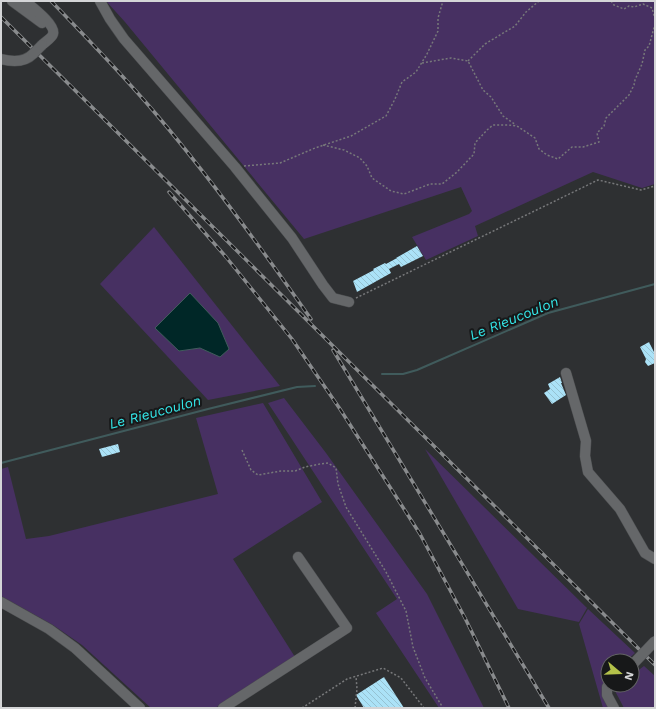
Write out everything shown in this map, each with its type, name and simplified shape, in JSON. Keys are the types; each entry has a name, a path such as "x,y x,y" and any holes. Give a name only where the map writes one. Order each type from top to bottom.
{"street":[{"path":"12,1 28,13 53,28"},
{"path":"1,59 21,61 30,57 52,37 54,31 53,28 45,18 25,1"},
{"path":"100,1 124,39 234,166 292,238 326,290 333,298 349,302"},
{"path":"566,373 586,441 585,456 588,472 620,510 645,553 655,559"},
{"path":"223,708 347,628 298,557"},
{"path":"1,602 49,629 75,648 140,708"},
{"path":"640,657 655,641"},
{"path":"607,693 614,708"}],"path":[{"path":"234,166 280,163 323,145 351,136 386,116 396,99 402,82 416,72 438,31 438,18 443,1"},
{"path":"422,63 451,58 468,60 485,44 515,26 526,12 539,1"},
{"path":"611,1 614,5 624,9 629,6 634,7 643,4 652,8 655,19"},
{"path":"468,60 483,90 491,97 503,116 534,138 539,149 547,155 558,159 572,147 583,147 599,142 597,133 604,126 606,118 628,95 634,85 642,64 645,50 649,46 655,24"},
{"path":"323,145 344,150 360,158 367,166 372,178 391,191 404,194 430,184 442,184 457,172 474,154 475,143 493,125 517,126"},
{"path":"349,302 598,180 641,190 655,186"},
{"path":"242,450 251,470 258,475 281,471 295,471 305,467 328,463 336,468 338,484 346,507 386,572 406,611 413,647 425,678 443,708"},
{"path":"302,708 347,679 383,668 401,678 424,708"},
{"path":"355,708 357,689 356,676"}],"shaded area":[{"path":"106,1 655,1 655,184 642,188 593,172 475,226 478,236 426,260 412,237 469,214 472,211 461,187 304,239"},
{"path":"154,227 280,386 208,400 100,284"},
{"path":"284,398 326,453 427,594 484,708 439,708 376,613 397,599 268,403"},
{"path":"263,403 322,502 233,559 295,657 215,708 151,708 82,645 53,625 1,596 1,469 8,467 26,539 49,536 218,494 196,418"},
{"path":"425,449 587,608 579,622 518,609"},
{"path":"588,609 635,653 600,653 600,693 603,693 610,708 603,708 579,624"},
{"path":"644,666 655,676 655,708 624,708 616,693 640,693 640,669"}],"water":[{"path":"190,293 218,323 229,349 220,357 200,348 179,351 155,328"}],"building":[{"path":"417,246 423,256 401,267 399,264 389,269 391,273 357,292 353,281"},
{"path":"649,342 655,354 655,363 648,366 645,362 646,359 640,347"},
{"path":"560,377 566,395 552,404 544,393 550,389 548,384"},
{"path":"118,444 120,452 102,457 99,449"},
{"path":"384,677 404,708 364,708 356,695"}],"waterway":[{"name":"Le Rieucoulon","path":"382,374 403,374 417,370 548,313 655,284"},
{"name":"Le Rieucoulon","path":"1,463 297,387 315,386"}],"railway":[{"path":"51,1 118,71 177,139 236,215 311,319"},
{"path":"1,17 655,665"},
{"path":"169,192 226,257 292,339 340,409 420,534 465,618 509,708"},
{"path":"333,350 549,708"}]}
